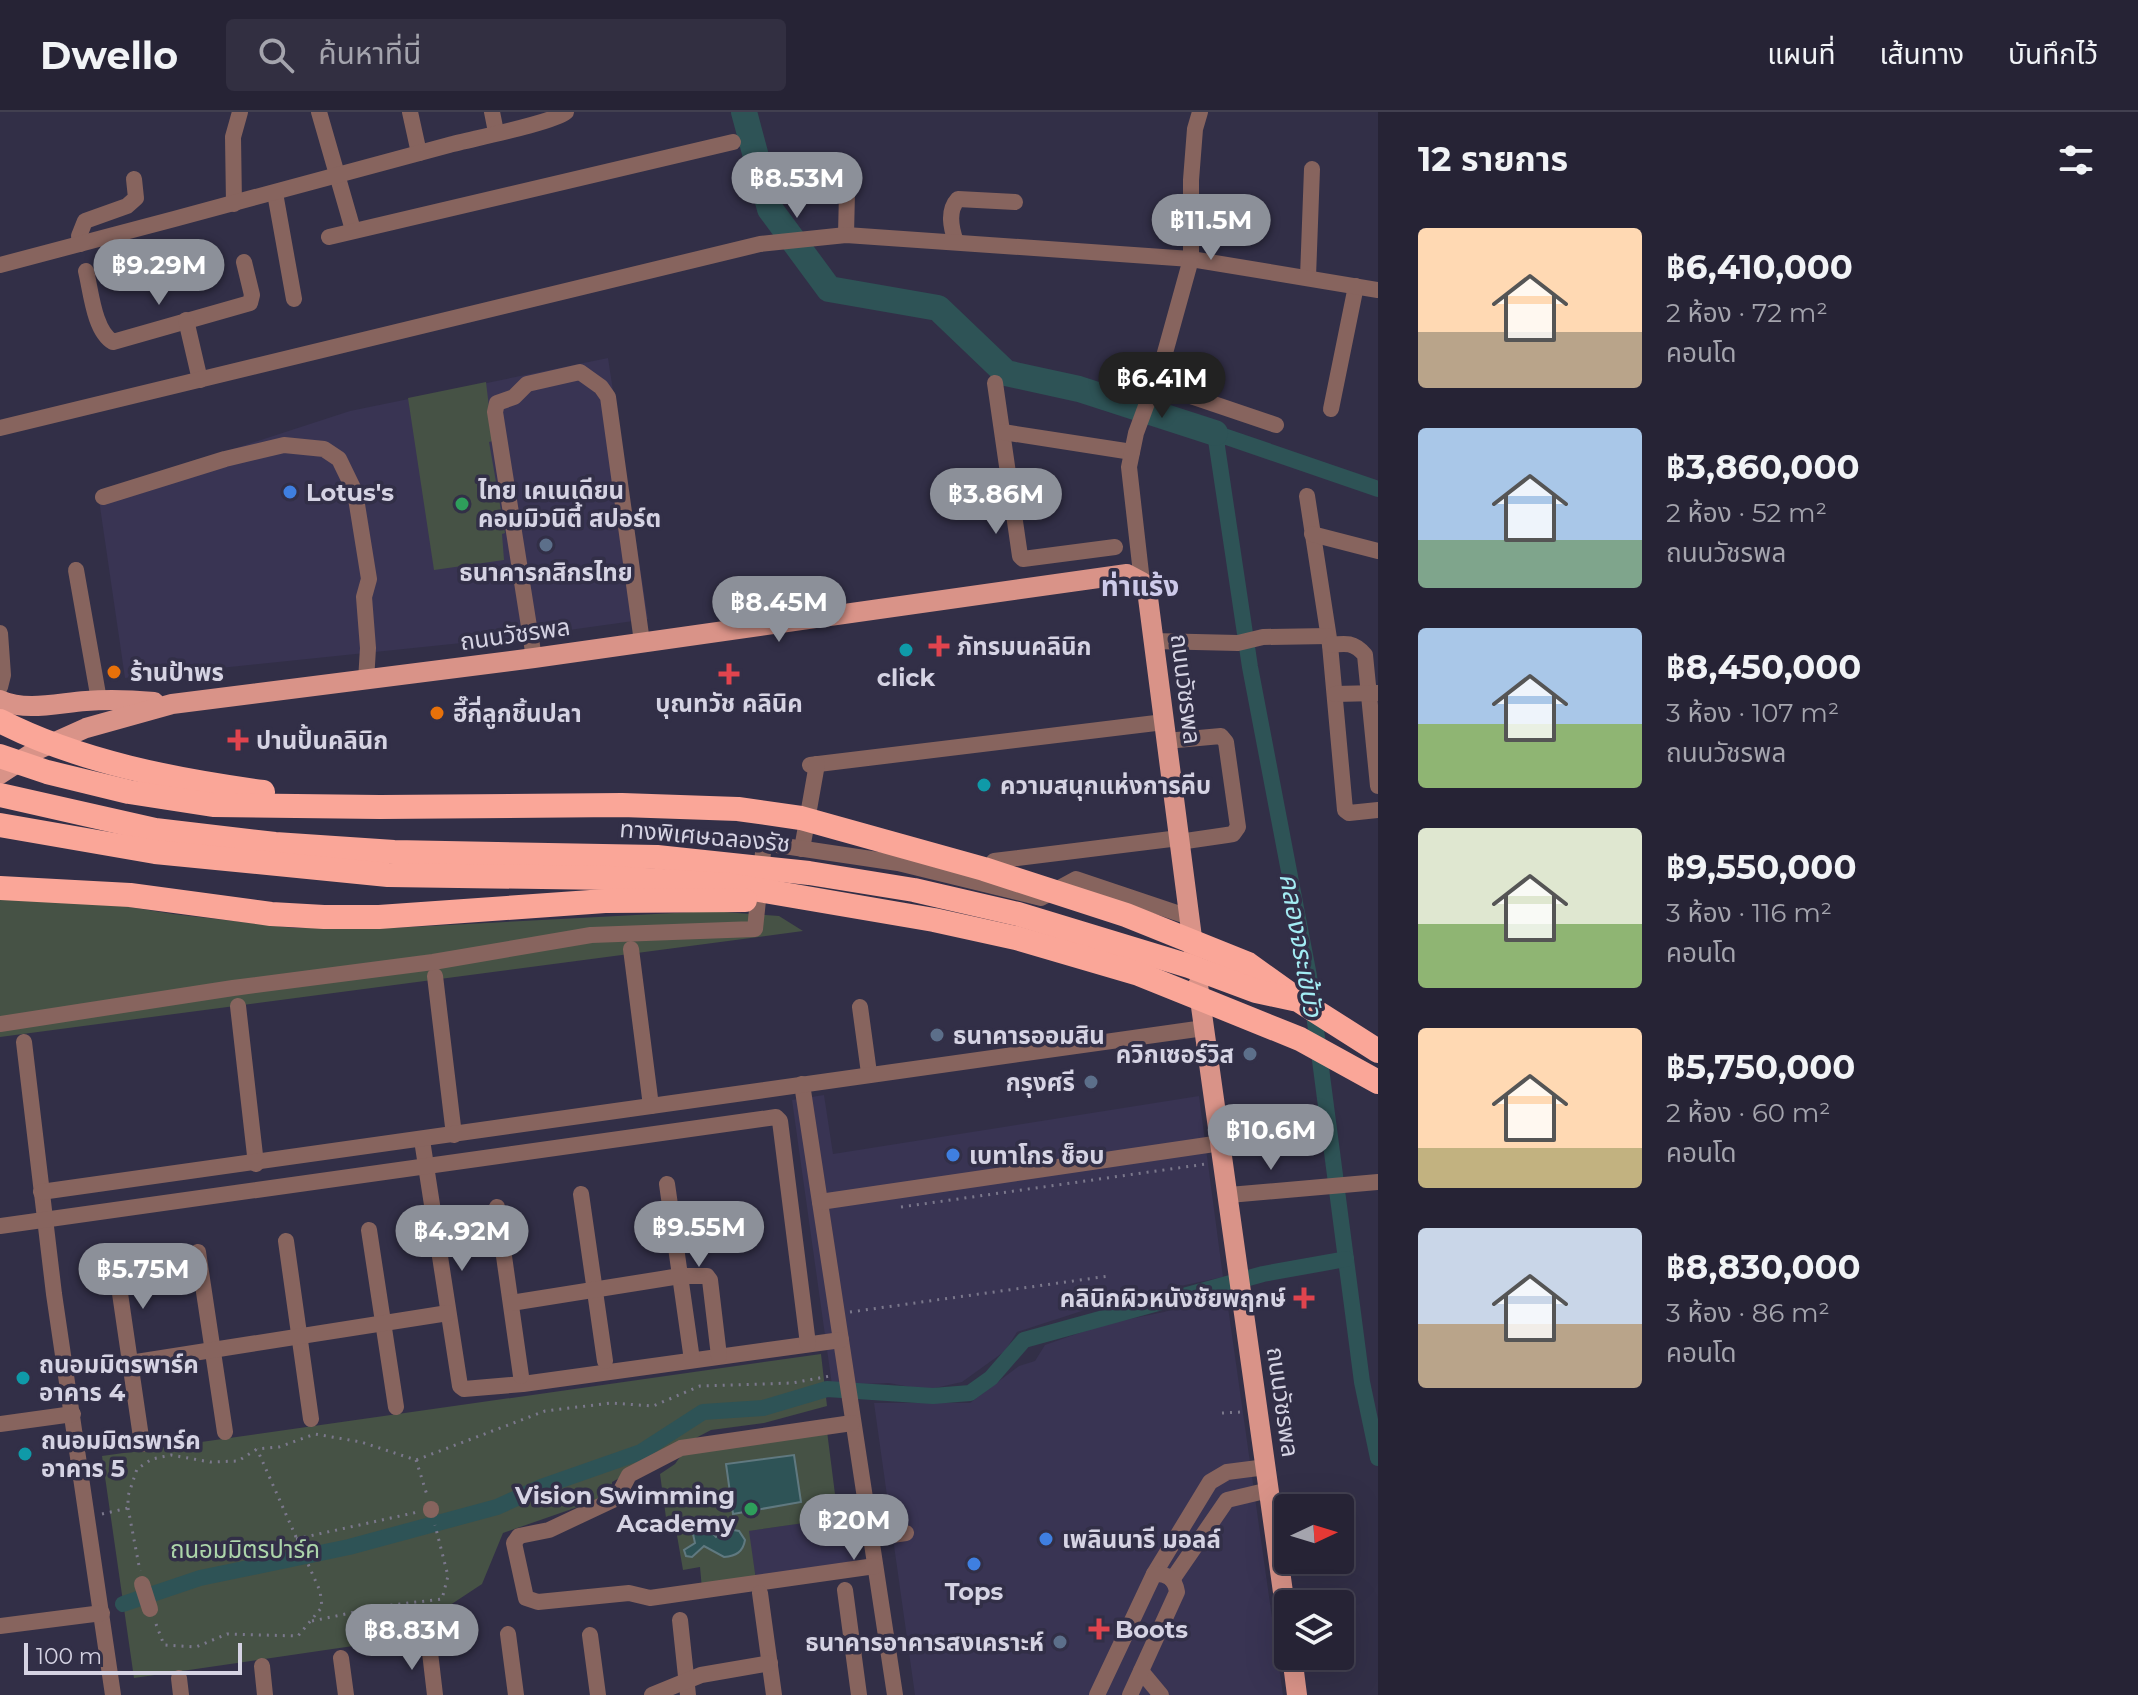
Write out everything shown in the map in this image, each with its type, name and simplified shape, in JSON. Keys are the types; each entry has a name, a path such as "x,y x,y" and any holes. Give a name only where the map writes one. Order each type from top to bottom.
{"highway":[{"path":"0,721 31,737 115,763 212,785 380,807"},
{"path":"0,756 47,772 129,792 213,805 622,805 738,809 801,818 984,869 1126,915 1248,964 1298,1000"},
{"name":"ทางพิเศษฉลองรัช","path":"0,795 155,830 275,844 394,852 657,857 809,873 914,890 1018,914 1189,966 1256,991 1298,1000 1378,1051"},
{"name":"ทางพิเศษฉลองรัช","path":"1,826 155,852 388,875 660,879 795,895 1002,935 1139,974 1300,1039 1378,1082"},
{"path":"0,888 130,895 271,914 379,917 605,901 746,900 795,895"}],"main road":[{"name":"ถนนวัชรพล","path":"0,774 37,750 86,728 172,704 534,658 1119,573 1142,582 1147,590 1204,1028 1283,1590"},
{"path":"0,700 11,705 45,706 99,700 172,704"},
{"path":"1294,1670 1297,1695"}],"street":[{"path":"234,204 233,137 240,112"},
{"path":"319,112 353,230"},
{"path":"410,112 419,153"},
{"path":"492,112 496,132"},
{"path":"0,265 496,132 552,120 566,112"},
{"path":"1142,582 1129,467 1136,433 1153,389 1191,259 1191,180 1195,129 1200,112"},
{"path":"329,237 733,142"},
{"path":"1308,277 1312,169"},
{"path":"835,178 847,192 846,235"},
{"path":"80,244 79,236 85,221 127,206 136,198 134,179"},
{"path":"275,193 294,299"},
{"path":"956,242 951,227 952,205 958,199 1015,202"},
{"path":"0,428 771,243 827,236 1191,259 1378,290"},
{"path":"86,271 100,325 105,337 113,342 250,303 252,295 244,262"},
{"path":"1331,409 1356,286"},
{"path":"186,320 200,380"},
{"path":"534,658 495,412 497,403 514,397 527,384 580,372 601,387 608,397 642,642"},
{"path":"995,383 1022,559 1115,547"},
{"path":"1153,389 1276,425"},
{"path":"1003,432 1132,452"},
{"path":"103,497 225,459 284,445 324,449 339,459 355,492 369,579 364,597 368,648 366,681"},
{"path":"1307,496 1329,641 1345,810 1349,813 1378,810"},
{"path":"1312,534 1378,551"},
{"path":"76,570 99,700"},
{"path":"0,633 3,675 0,687"},
{"path":"1153,641 1238,643 1263,637 1358,646 1365,655 1373,694 1378,786"},
{"path":"1335,694 1373,694"},
{"path":"802,849 814,764 1165,731 1221,736 1226,742 1238,827 1233,834 994,861"},
{"path":"0,1024 233,988 433,962 591,935 755,929 764,843 898,863 1041,898 1076,879 1189,917"},
{"path":"631,949 656,1106 665,1133"},
{"path":"435,976 454,1135"},
{"path":"238,1006 256,1164"},
{"path":"860,1007 869,1073"},
{"path":"41,1192 1204,1028"},
{"path":"24,1042 41,1192 113,1695"},
{"path":"802,1084 895,1695"},
{"path":"0,1226 776,1117 780,1121 808,1344"},
{"path":"422,1140 460,1386 464,1389 523,1384 841,1340"},
{"path":"820,1202 1221,1143"},
{"path":"1229,1195 1378,1182"},
{"path":"667,1184 692,1360"},
{"path":"581,1194 605,1361"},
{"path":"497,1207 521,1376"},
{"path":"673,1222 735,1212"},
{"path":"369,1230 396,1407"},
{"path":"286,1241 311,1419"},
{"path":"198,1252 225,1432"},
{"path":"116,1266 142,1444"},
{"path":"511,1303 680,1276 708,1277 719,1356"},
{"path":"130,1363 448,1313"},
{"path":"849,1398 681,1448 629,1475 617,1498 549,1530 519,1536 514,1543 515,1555 526,1598 538,1602 629,1593 650,1598 875,1566"},
{"path":"0,1424 73,1414"},
{"path":"1097,1695 1154,1574 1207,1486 1227,1472 1266,1467"},
{"path":"1227,1472 1230,1498"},
{"path":"1172,1580 1230,1498 1269,1490"},
{"path":"871,1538 906,1533"},
{"path":"1130,1695 1177,1592 1172,1580 1162,1573 1154,1574"},
{"path":"142,1584 150,1609"},
{"path":"845,1590 859,1695"},
{"path":"760,1593 774,1695"},
{"path":"0,1626 102,1613"},
{"path":"680,1620 687,1688"},
{"path":"508,1634 516,1695"},
{"path":"590,1635 598,1695"},
{"path":"429,1644 435,1695"},
{"path":"341,1658 346,1695"},
{"path":"652,1695 687,1688 701,1675 770,1663"},
{"path":"262,1666 265,1695"},
{"path":"1141,1671 1161,1695"}],"path":[{"path":"902,1207 1206,1164"},
{"path":"851,1325 849,1312 854,1309 1109,1276"},
{"path":"142,1584 128,1496 137,1469 152,1459 171,1455 210,1462 238,1461 257,1449 279,1447 315,1434 361,1442 416,1460 545,1411 611,1403 653,1406 700,1386 792,1383 849,1398"},
{"path":"150,1609 164,1645 196,1647 227,1634 298,1636 322,1607 320,1591 257,1449"},
{"path":"296,1539 431,1510 416,1460"},
{"path":"88,1517 128,1508"},
{"path":"312,1621 384,1606 442,1599 448,1576 440,1538"}],"shaded area":[{"path":"608,358 648,619 519,637 125,678 98,493 350,411"},
{"path":"824,1095 833,1154 1199,1096 1223,1277 1119,1299 1017,1332 1005,1351 962,1382 926,1390 889,1383 832,1385 792,1100"},
{"path":"1226,1293 1274,1632 1274,1670 1279,1670 1283,1695 915,1695 874,1403 970,1403 1019,1366 1035,1361 1045,1345 1105,1324 1164,1312"},
{"path":"794,1455 801,1502 733,1514 726,1464"},
{"path":"849,1516 856,1565 756,1580 748,1531"},
{"path":"699,1525 707,1527 716,1537 728,1529 739,1531 745,1540 743,1548 724,1557 704,1546 692,1557 686,1556 684,1550 695,1543 693,1534"}],"green space":[{"name":"ไทย เคเนเดียน คอมมิวนิตี้ สปอร์ต","path":"486,382 493,441 489,442 505,533 502,534 504,560 434,570 408,398"},
{"path":"0,895 74,898 173,914 294,928 391,928 712,911 779,916 803,931 0,1037"},
{"name":"ถนอมมิตรปาร์ค","path":"821,1354 827,1406 764,1423 711,1430 612,1482 612,1495 503,1533 482,1584 432,1617 435,1634 134,1678 102,1456"},
{"name":"Vision Swimming Academy","path":"827,1431 838,1518 749,1531 756,1580 702,1589 700,1567 683,1570 675,1524 667,1525 660,1474 675,1464 685,1450"}],"waterway":[{"path":"744,112 770,209 829,289 938,308 1006,373 1079,389 1215,433"},
{"name":"คลองจระเข้บัว","path":"1378,489 1215,433 1250,667 1309,976 1362,1382 1378,1458"},
{"path":"123,1604 200,1578 349,1547 497,1507 541,1487 641,1452 703,1412 763,1408 827,1389 933,1396 970,1393 991,1378 1024,1340 1263,1274 1346,1259"}],"place":[{"name":"Lotus's","path":"290,492"},
{"name":"ไทย เคเนเดียน คอมมิวนิตี้ สปอร์ต","path":"462,504"},
{"name":"ธนาคารกสิกรไทย","path":"546,545"},
{"name":"ภัทรมนคลินิก","path":"939,646"},
{"name":"click","path":"906,650"},
{"name":"ร้านป้าพร","path":"114,672"},
{"name":"บุณทวัช คลินิค","path":"729,674"},
{"name":"ฮี๊กี่ลูกชิ้นปลา","path":"437,713"},
{"name":"ปานปั้นคลินิก","path":"238,740"},
{"name":"ความสนุกแห่งการคีบ","path":"984,785"},
{"name":"ธนาคารออมสิน","path":"937,1035"},
{"name":"ควิกเซอร์วิส","path":"1250,1054"},
{"name":"กรุงศรี","path":"1091,1082"},
{"name":"เบทาโกร ช็อบ","path":"953,1155"},
{"name":"คลินิกผิวหนังชัยพฤกษ์","path":"1304,1298"},
{"name":"ถนอมมิตรพาร์ค อาคาร 4","path":"23,1378"},
{"name":"ถนอมมิตรพาร์ค อาคาร 5","path":"25,1454"},
{"name":"Vision Swimming Academy","path":"751,1509"},
{"name":"เพลินนารี มอลล์","path":"1046,1539"},
{"name":"Tops","path":"974,1564"},
{"name":"Boots","path":"1099,1629"},
{"name":"ธนาคารอาคารสงเคราะห์","path":"1060,1642"}],"district":[{"name":"ท่าแร้ง","path":"1140,586"}]}
